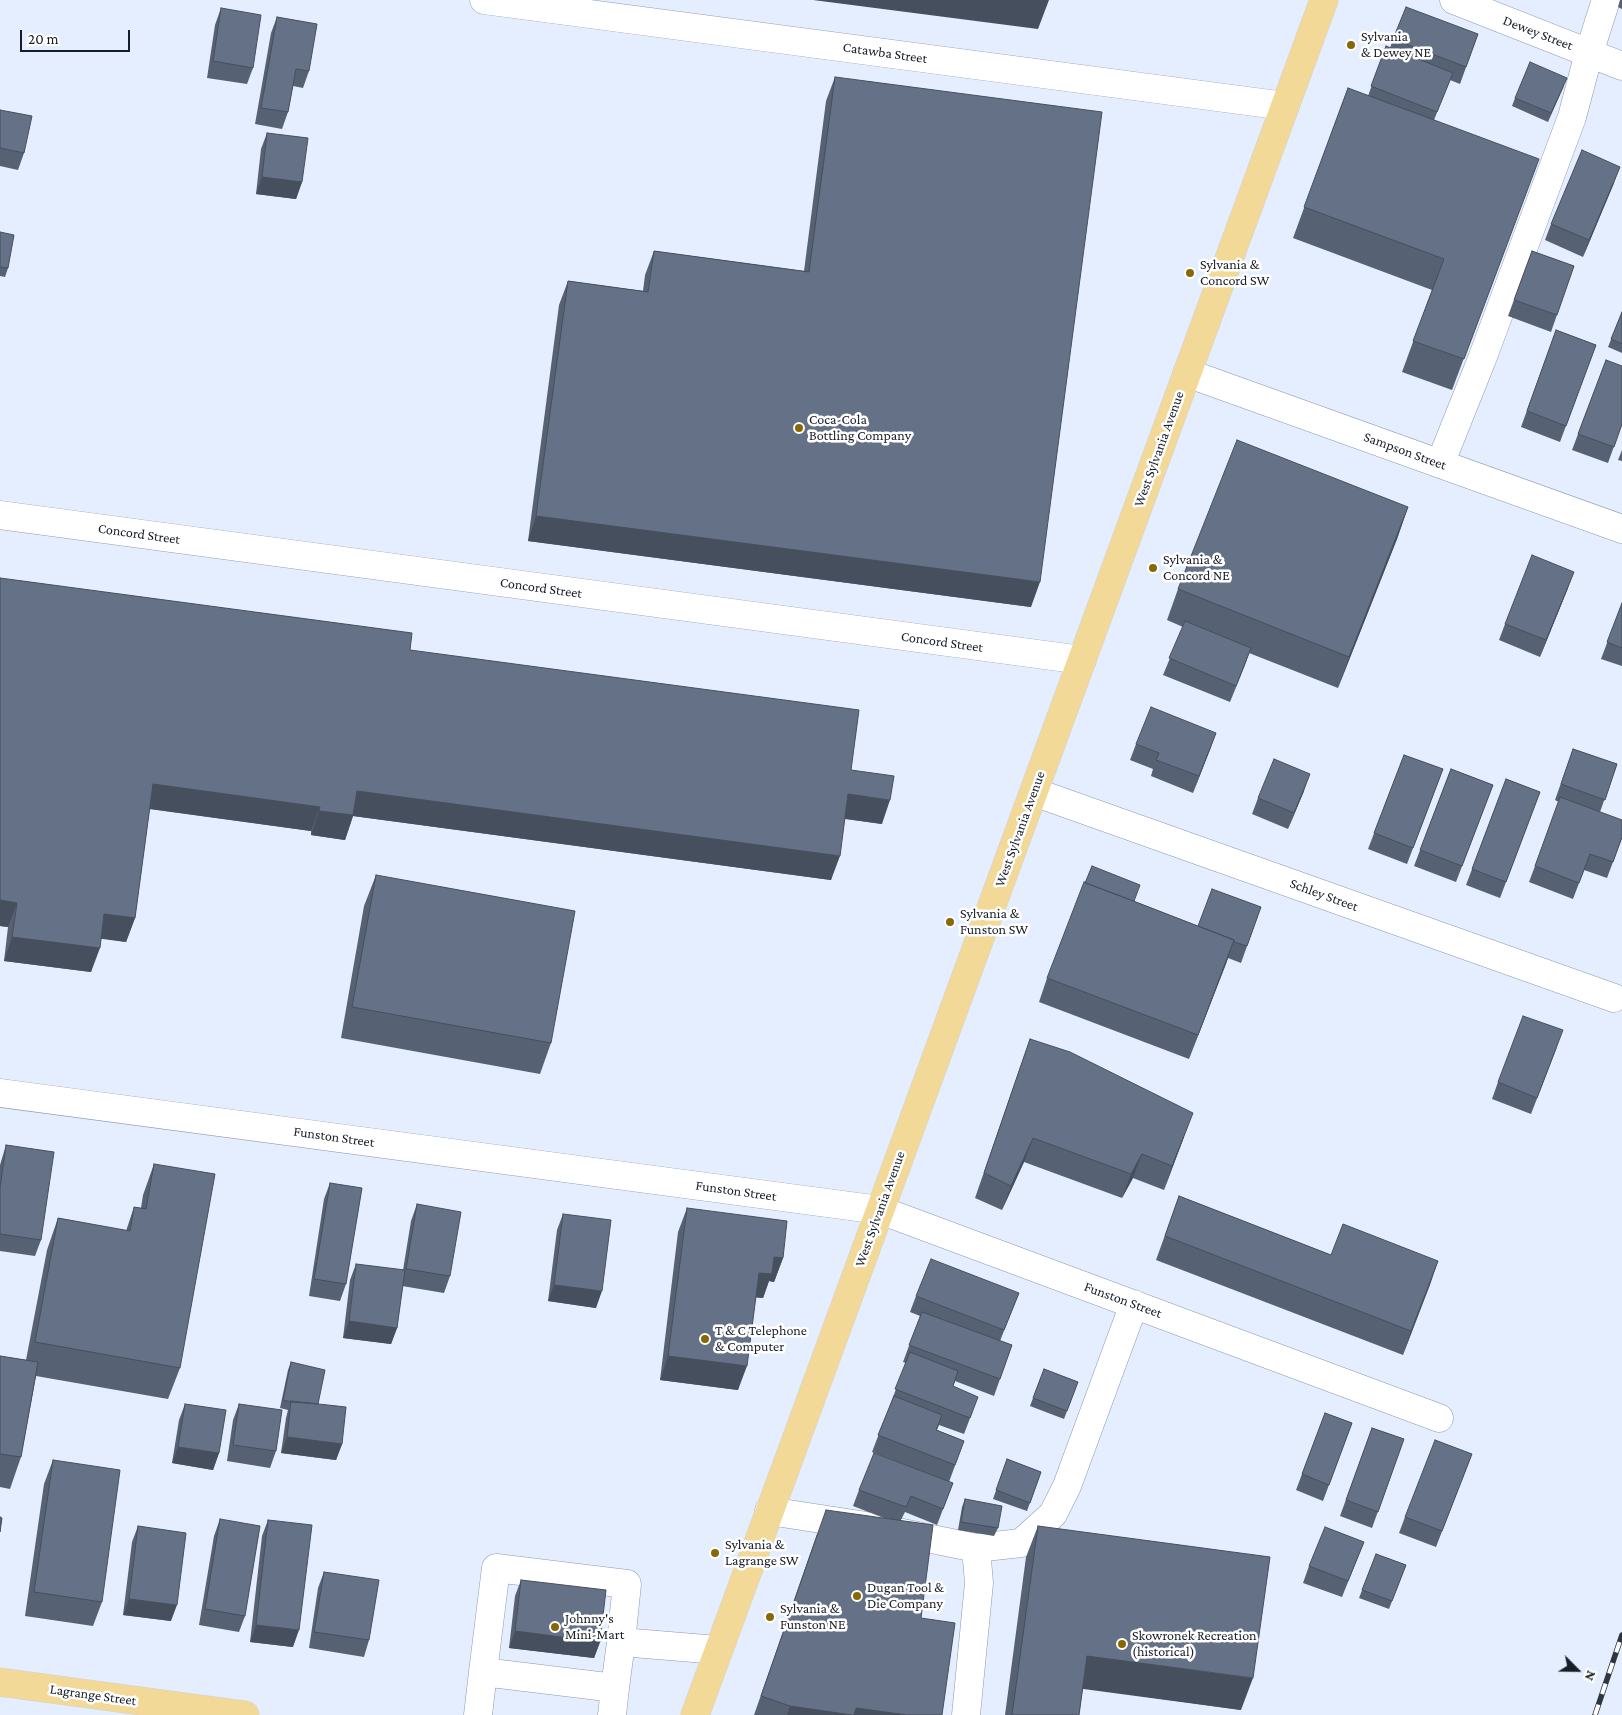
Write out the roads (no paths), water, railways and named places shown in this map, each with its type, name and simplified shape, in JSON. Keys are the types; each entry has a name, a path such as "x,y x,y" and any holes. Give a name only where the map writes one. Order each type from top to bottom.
{"main road":[{"name":"West Sylvania Avenue","path":"695,1715 1324,0"},
{"name":"Lagrange Street","path":"0,1682 244,1715"}],"street":[{"name":"Catawba Street","path":"484,0 1285,106"},
{"name":"Dewey Street","path":"1454,0 1622,66"},
{"path":"1440,464 1482,359 1572,117 1589,53 1606,0"},
{"name":"Sampson Street","path":"1188,373 1622,529"},
{"name":"Concord Street","path":"0,515 1082,660"},
{"name":"Schley Street","path":"1034,792 1614,998"},
{"name":"Funston Street","path":"0,1093 880,1210 1439,1418"},
{"path":"769,1511 873,1527 976,1548 1021,1543 1053,1514 1067,1486 1134,1304"},
{"path":"966,1715 979,1583 976,1548"},
{"path":"478,1715 496,1568 627,1584 612,1715"},
{"path":"621,1642 718,1650"},
{"path":"483,1672 615,1688"}],"railway":[{"path":"1595,1715 1622,1635"}],"place":[{"name":"Sylvania & Dewey NE","path":"1351,45"},
{"name":"Sylvania & Concord SW","path":"1190,273"},
{"name":"Coca-Cola Bottling Company","path":"799,428"},
{"name":"Sylvania & Concord NE","path":"1153,568"},
{"name":"Sylvania & Funston SW","path":"950,922"},
{"name":"T & C Telephone & Computer","path":"705,1339"},
{"name":"Sylvania & Lagrange SW","path":"715,1553"},
{"name":"Dugan Tool & Die Company","path":"857,1596"},
{"name":"Sylvania & Funston NE","path":"770,1617"},
{"name":"Johnny's Mini-Mart","path":"555,1627"},
{"name":"Skowronek Recreation (historical)","path":"1122,1644"}]}
